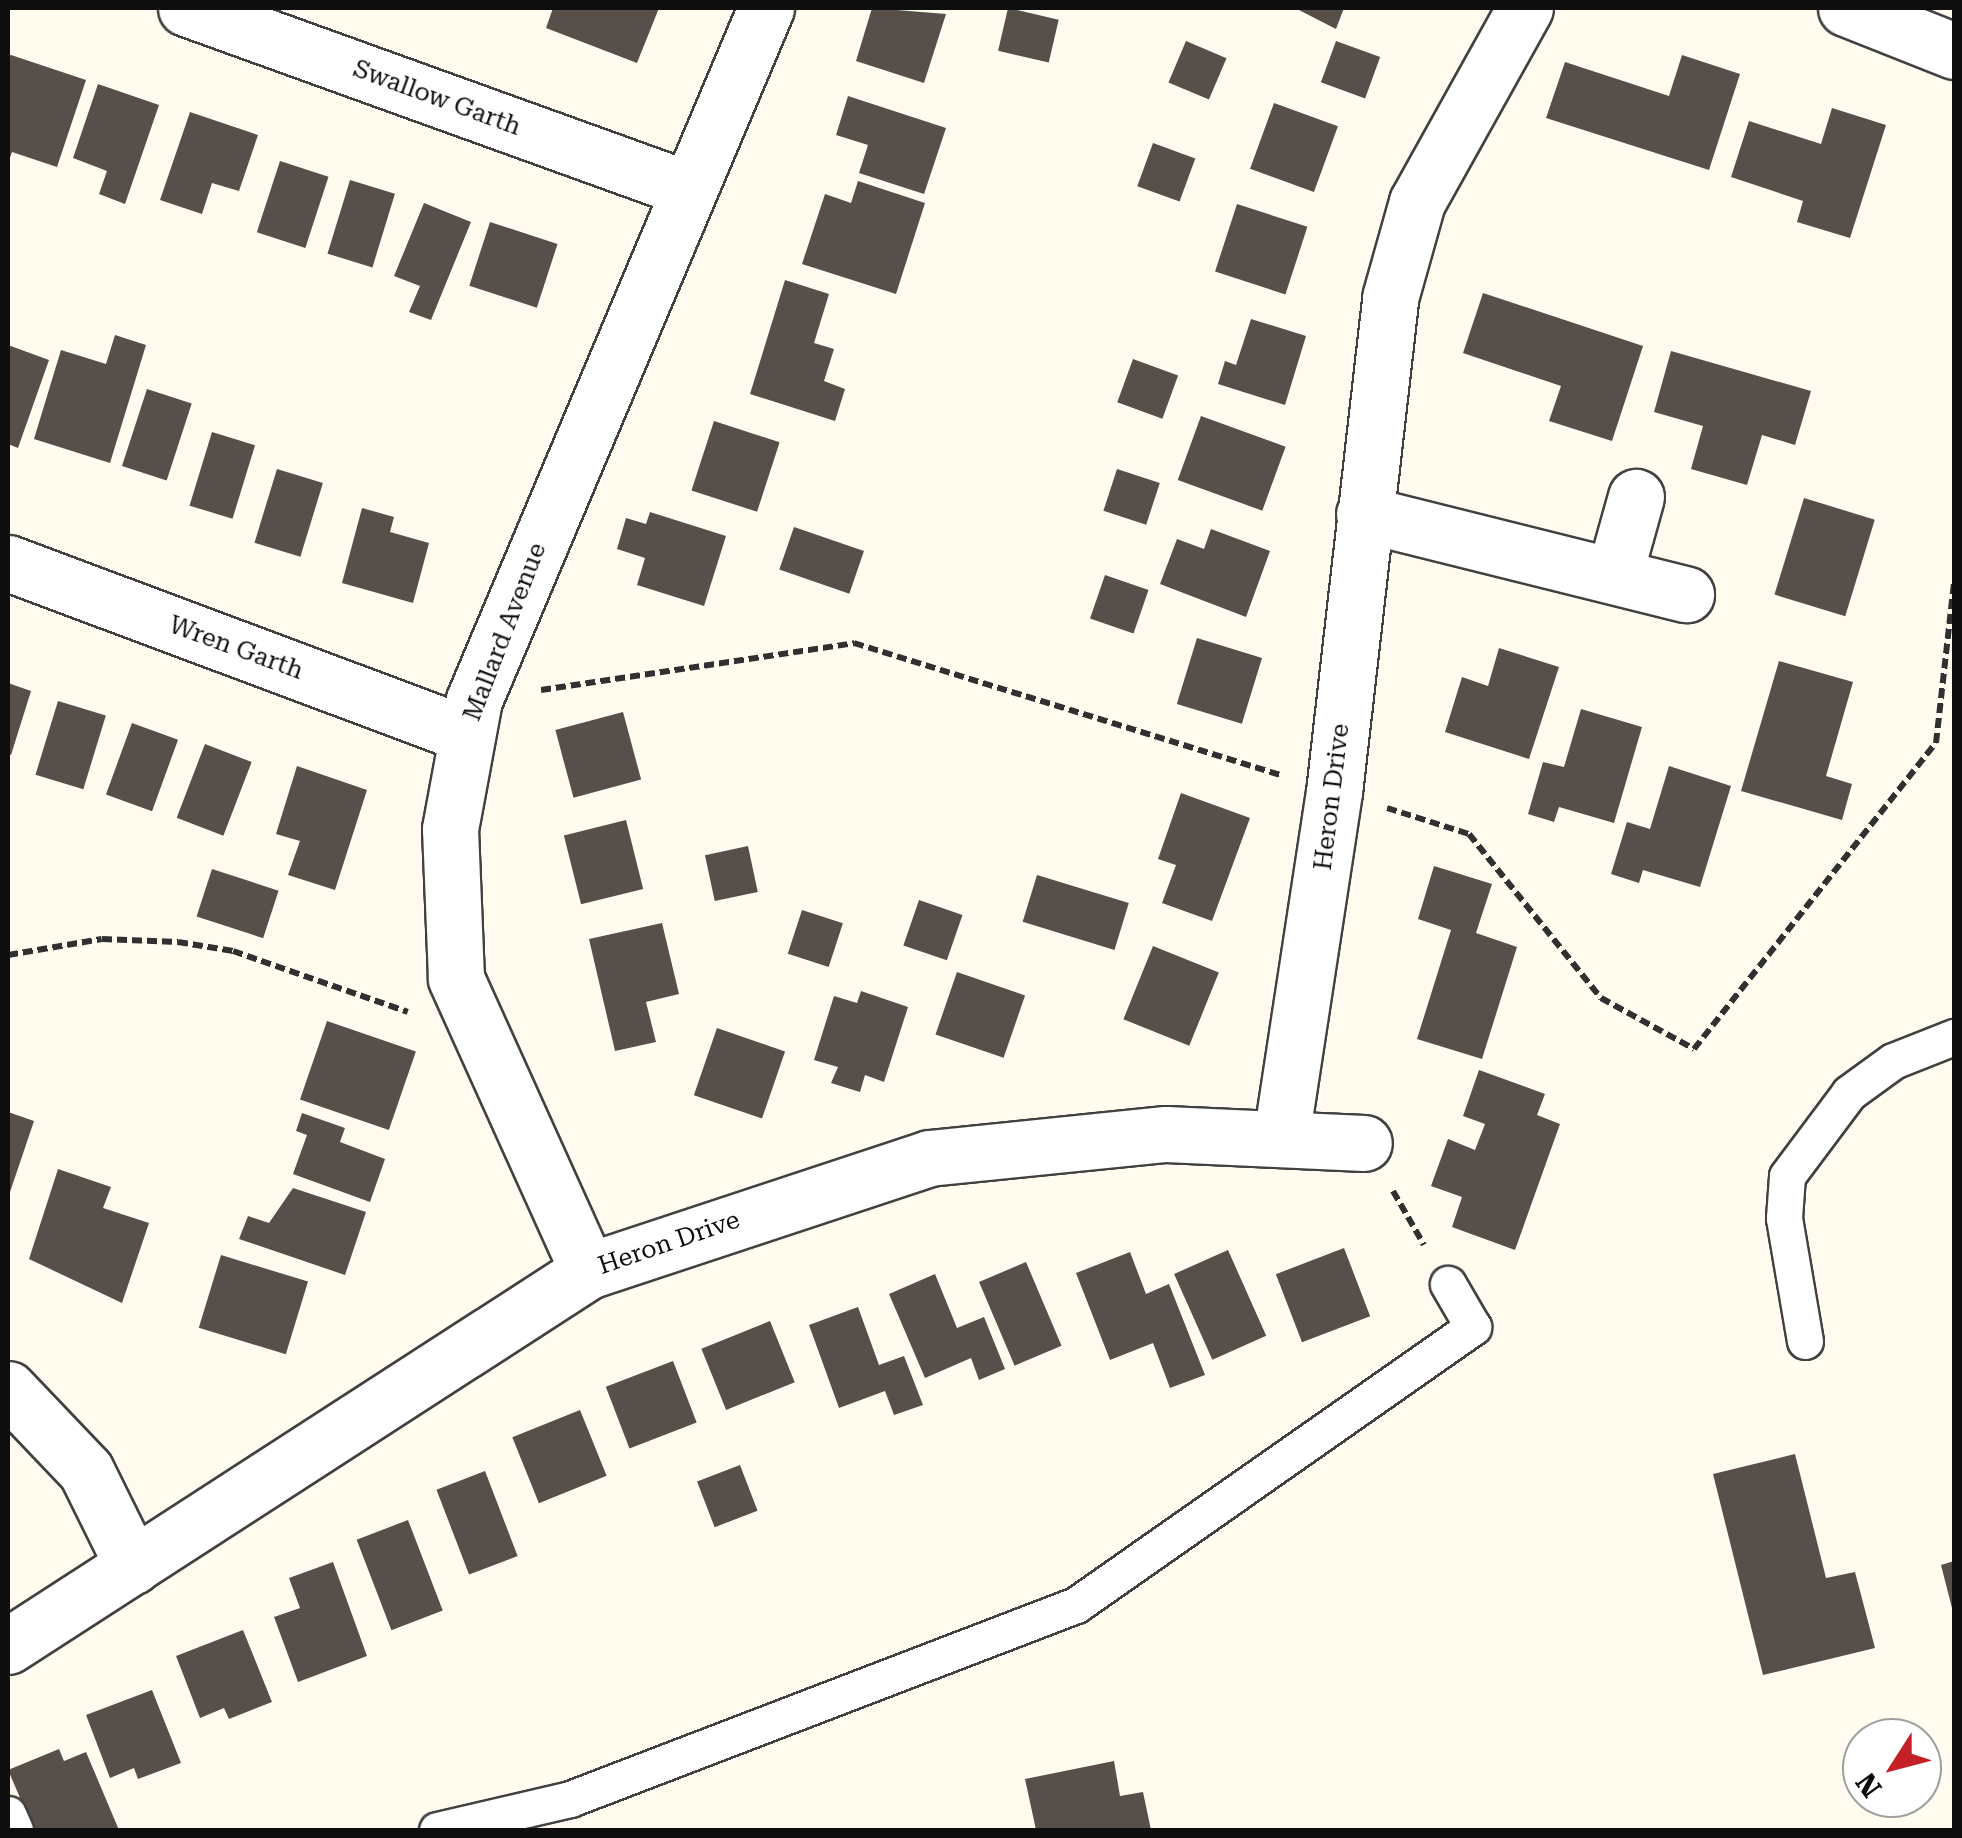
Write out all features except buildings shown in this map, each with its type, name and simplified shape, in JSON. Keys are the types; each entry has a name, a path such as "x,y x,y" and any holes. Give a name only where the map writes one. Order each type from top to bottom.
{"street":[{"name":"Swallow Garth","path":"186,8 688,188"},
{"name":"Mallard Avenue","path":"588,1271 476,1035 447,911 466,734 688,188 766,8"},
{"name":"Heron Drive","path":"1281,1138 1334,792 1390,298 1417,202 1525,8"},
{"path":"1873,13 1954,51"},
{"path":"1615,572 1636,497"},
{"path":"1364,514 1615,572 1686,594"},
{"name":"Wren Garth","path":"8,563 466,734"},
{"name":"Heron Drive","path":"8,1646 588,1271 929,1158 1166,1134 1364,1143"},
{"path":"8,1389 86,1470 134,1566"}],"lane":[{"path":"1805,1341 1784,1218 1787,1176 1849,1093 1893,1062 1954,1038"},
{"path":"437,1830 570,1799 1076,1605 1472,1327 1448,1284"},
{"path":"8,1814 16,1830"}],"path":[{"path":"8,955 102,939 196,945 476,1035"},
{"path":"1364,1143 1448,1284"}]}
